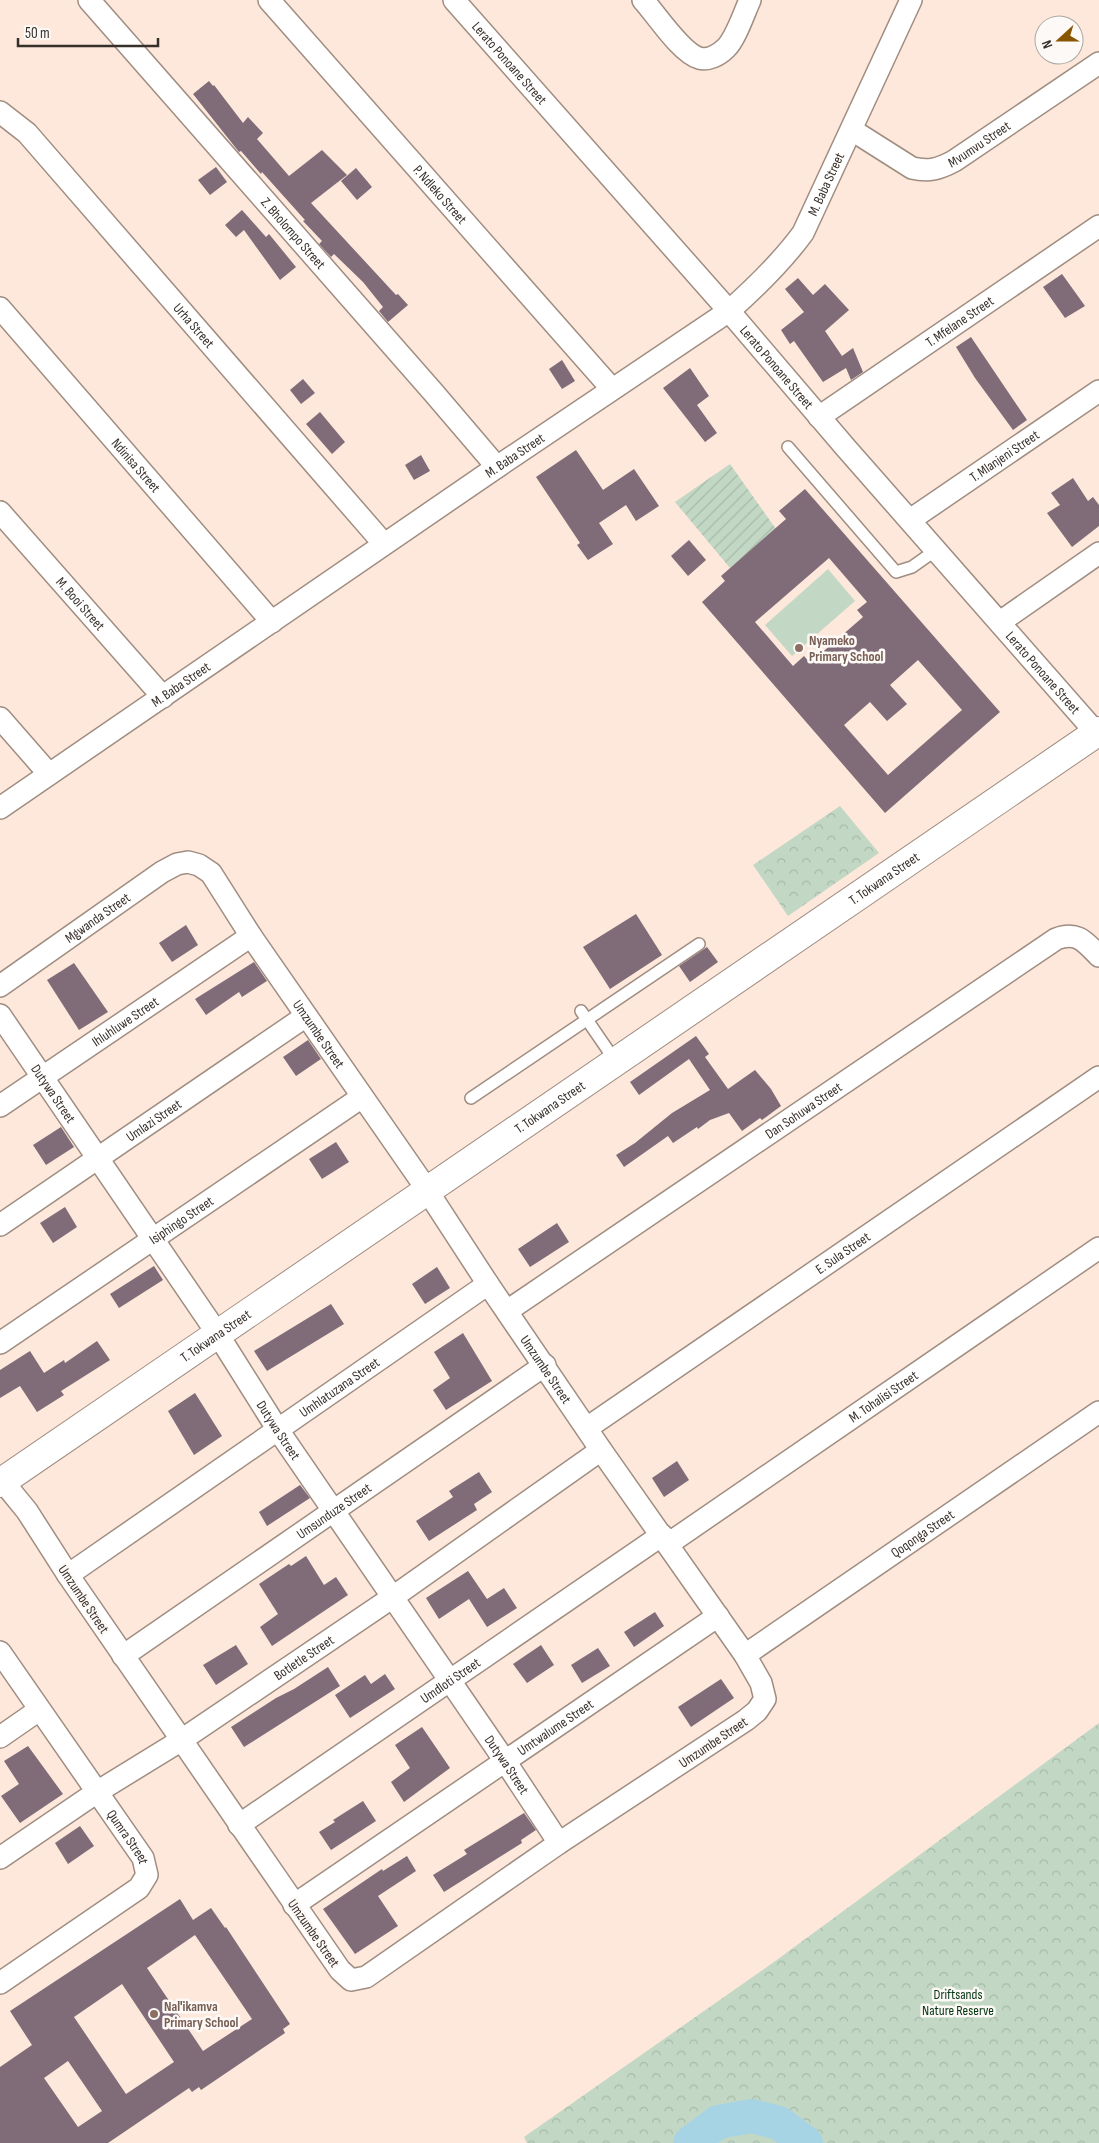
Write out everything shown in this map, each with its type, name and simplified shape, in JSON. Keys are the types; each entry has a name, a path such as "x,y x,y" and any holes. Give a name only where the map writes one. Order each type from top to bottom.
{"street":[{"name":"Z. Bholompo Street","path":"88,0 497,467"},
{"name":"P. Ndleko Street","path":"269,0 612,389"},
{"name":"Lerato Ponoane Street","path":"454,0 1098,733"},
{"path":"644,0 684,48 697,58 706,59 717,56 727,48 750,0"},
{"name":"M. Baba Street","path":"0,808 384,544 729,311 787,256 803,233 911,0"},
{"name":"Mvumvu Street","path":"852,130 912,168 922,170 940,168 954,161 1099,63"},
{"name":"Urha Street","path":"0,112 27,133 384,544"},
{"name":"T. Mfelane Street","path":"820,417 1099,226"},
{"name":"Ndinisa Street","path":"0,308 272,622"},
{"name":"T. Mlanjeni Street","path":"910,520 1099,391"},
{"name":"M. Booi Street","path":"0,512 162,697"},
{"path":"1000,622 1099,553"},
{"path":"0,718 49,774"},
{"name":"T. Tokwana Street","path":"1,1481 1098,733"},
{"name":"Mgwanda Street","path":"0,986 162,872 177,864 188,862 198,865"},
{"name":"Umzumbe Street","path":"1,1481 27,1511 180,1740 340,1970 351,1980 366,1976 559,1843 615,1808 757,1711 765,1699 762,1683 745,1655 601,1450 545,1365 488,1284 428,1191 250,936 211,873 198,865"},
{"name":"Dan Sohuwa Street","path":"507,1311 1056,939 1073,935 1082,940 1099,956"},
{"name":"Ihluhluwe Street","path":"0,1106 250,936"},
{"name":"Dutywa Street","path":"0,1015 217,1334 278,1430 506,1761 559,1843"},
{"name":"Umlazi Street","path":"0,1225 306,1016"},
{"name":"E. Sula Street","path":"587,1428 1099,1077"},
{"name":"Isiphingo Street","path":"0,1343 362,1097"},
{"name":"M. Tohalisi Street","path":"665,1540 1099,1248"},
{"name":"Umhlatuzana Street","path":"68,1575 488,1284"},
{"name":"Umsunduze Street","path":"123,1656 545,1365"},
{"name":"Qoqonga Street","path":"745,1655 1099,1412"},
{"name":"Botletle Street","path":"0,1858 393,1597 601,1450"},
{"name":"Umdloti Street","path":"239,1825 450,1680 665,1540"},
{"name":"Umtwalume Street","path":"294,1905 718,1616"},
{"name":"Qumra Street","path":"0,1652 143,1858 147,1875 139,1888 0,1983"},
{"path":"0,1737 39,1710"}],"lane":[{"path":"788,447 896,572 912,567 936,550"},
{"path":"471,1098 584,1015 699,944"},
{"path":"584,1015 616,1062"}],"green space":[{"path":"730,464 776,529 730,568 675,502"},
{"path":"828,569 855,601 792,656 765,625"},
{"path":"840,806 879,853 788,916 753,865"},
{"name":"Driftsands Nature Reserve","path":"1099,1723 1099,2143 527,2143 524,2137 774,1962"}],"building":[{"path":"209,81 243,123 248,117 263,133 257,139 289,176 322,150 347,175 311,203 396,295 398,294 408,305 388,322 379,311 383,307 363,282 334,254 331,257 319,244 322,241 303,221 305,220 262,172 261,174 241,151 239,152 193,94"},
{"path":"216,167 227,182 210,195 198,180"},
{"path":"356,168 372,187 357,200 341,181"},
{"path":"242,210 266,237 269,234 296,267 280,280 244,230 236,237 225,225"},
{"path":"1062,274 1085,306 1065,318 1043,287"},
{"path":"798,278 813,295 825,284 849,310 825,331 842,356 853,348 863,372 851,380 846,368 823,382 794,341 790,344 781,330 804,312 785,289"},
{"path":"971,337 1027,420 1013,430 975,378 956,347"},
{"path":"562,360 575,381 562,389 549,369"},
{"path":"690,368 709,396 697,405 717,433 705,442 663,388"},
{"path":"303,379 315,393 301,404 290,390"},
{"path":"320,412 345,442 332,454 306,424"},
{"path":"576,450 603,490 634,469 659,506 636,521 626,505 599,523 613,544 588,560 577,545 580,543 536,477"},
{"path":"421,455 430,471 414,480 405,465"},
{"path":"1073,478 1088,501 1093,497 1099,505 1099,526 1072,547 1047,513 1060,505 1051,493"},
{"path":"805,489 1000,712 885,813 702,602 725,581 721,576 786,519 779,511","holes":["829,558 867,602 857,610 863,617 810,663 804,656 793,666 755,622","918,660 962,710 888,775 844,725 870,702 887,721 907,704 890,685"]},
{"path":"689,540 706,560 688,576 671,556"},
{"path":"636,914 662,955 610,989 583,947"},
{"path":"186,925 198,945 172,962 159,943"},
{"path":"707,947 718,962 690,982 679,966"},
{"path":"254,962 267,981 242,997 239,992 206,1015 195,999"},
{"path":"74,963 108,1012 79,1030 47,980"},
{"path":"696,1036 709,1054 705,1057 728,1089 755,1070 771,1089 781,1106 762,1120 760,1118 742,1131 729,1113 710,1120 673,1143 668,1136 624,1167 616,1155 635,1143 672,1113 710,1090 689,1059 639,1095 630,1082"},
{"path":"308,1040 321,1059 296,1076 283,1057"},
{"path":"61,1127 74,1147 46,1165 33,1145"},
{"path":"336,1142 349,1162 322,1179 309,1159"},
{"path":"65,1207 77,1227 53,1243 40,1223"},
{"path":"557,1223 569,1242 530,1267 518,1249"},
{"path":"154,1266 163,1280 119,1308 110,1294"},
{"path":"437,1267 450,1288 425,1304 412,1284"},
{"path":"331,1304 344,1324 267,1371 254,1351"},
{"path":"463,1333 492,1381 446,1410 433,1390 450,1378 434,1352"},
{"path":"97,1341 110,1360 61,1391 64,1395 37,1412 20,1386 0,1398 0,1370 30,1351 44,1373 64,1360 65,1363"},
{"path":"195,1393 222,1436 194,1455 168,1411"},
{"path":"677,1461 689,1480 664,1497 652,1478"},
{"path":"479,1472 492,1492 474,1504 477,1510 429,1541 416,1521 453,1497 449,1491"},
{"path":"300,1485 310,1498 267,1526 259,1512"},
{"path":"306,1556 324,1585 336,1577 348,1595 272,1646 260,1627 278,1614 259,1584 289,1564 291,1566"},
{"path":"468,1571 487,1599 504,1588 517,1608 487,1627 469,1599 439,1619 426,1598"},
{"path":"655,1612 664,1626 634,1647 624,1632"},
{"path":"236,1645 248,1664 216,1685 203,1665"},
{"path":"541,1645 554,1665 527,1683 513,1664"},
{"path":"598,1648 610,1666 582,1683 571,1665"},
{"path":"328,1667 340,1686 244,1747 231,1727"},
{"path":"385,1674 395,1689 350,1718 335,1695 365,1675 371,1684"},
{"path":"721,1679 734,1698 691,1727 678,1707"},
{"path":"422,1727 450,1768 404,1802 391,1782 410,1768 395,1745"},
{"path":"28,1746 63,1794 20,1823 1,1796 19,1784 4,1761"},
{"path":"363,1801 376,1821 331,1850 319,1832 335,1822 333,1820"},
{"path":"524,1813 536,1830 521,1840 522,1843 444,1892 433,1875 467,1854 464,1850"},
{"path":"80,1826 94,1846 68,1864 55,1843"},
{"path":"407,1856 416,1871 378,1896 398,1926 355,1954 323,1909 382,1869 383,1871"},
{"path":"180,1899 193,1920 211,1908 226,1927 290,2024 283,2029 285,2033 201,2090 199,2087 192,2092 189,2088 108,2143 0,2143 0,2067 32,2045 10,2011","holes":["195,1935 252,2019 203,2051 147,1968","122,1984 174,2062 126,2094 74,2017","68,2061 102,2111 78,2127 44,2078"]}],"waterway":[{"path":"690,2143 718,2122 752,2116 779,2123 806,2143"}],"place":[{"name":"Nyameko Primary School","path":"799,648"},
{"name":"Nal'ikamva Primary School","path":"154,2014"}]}
